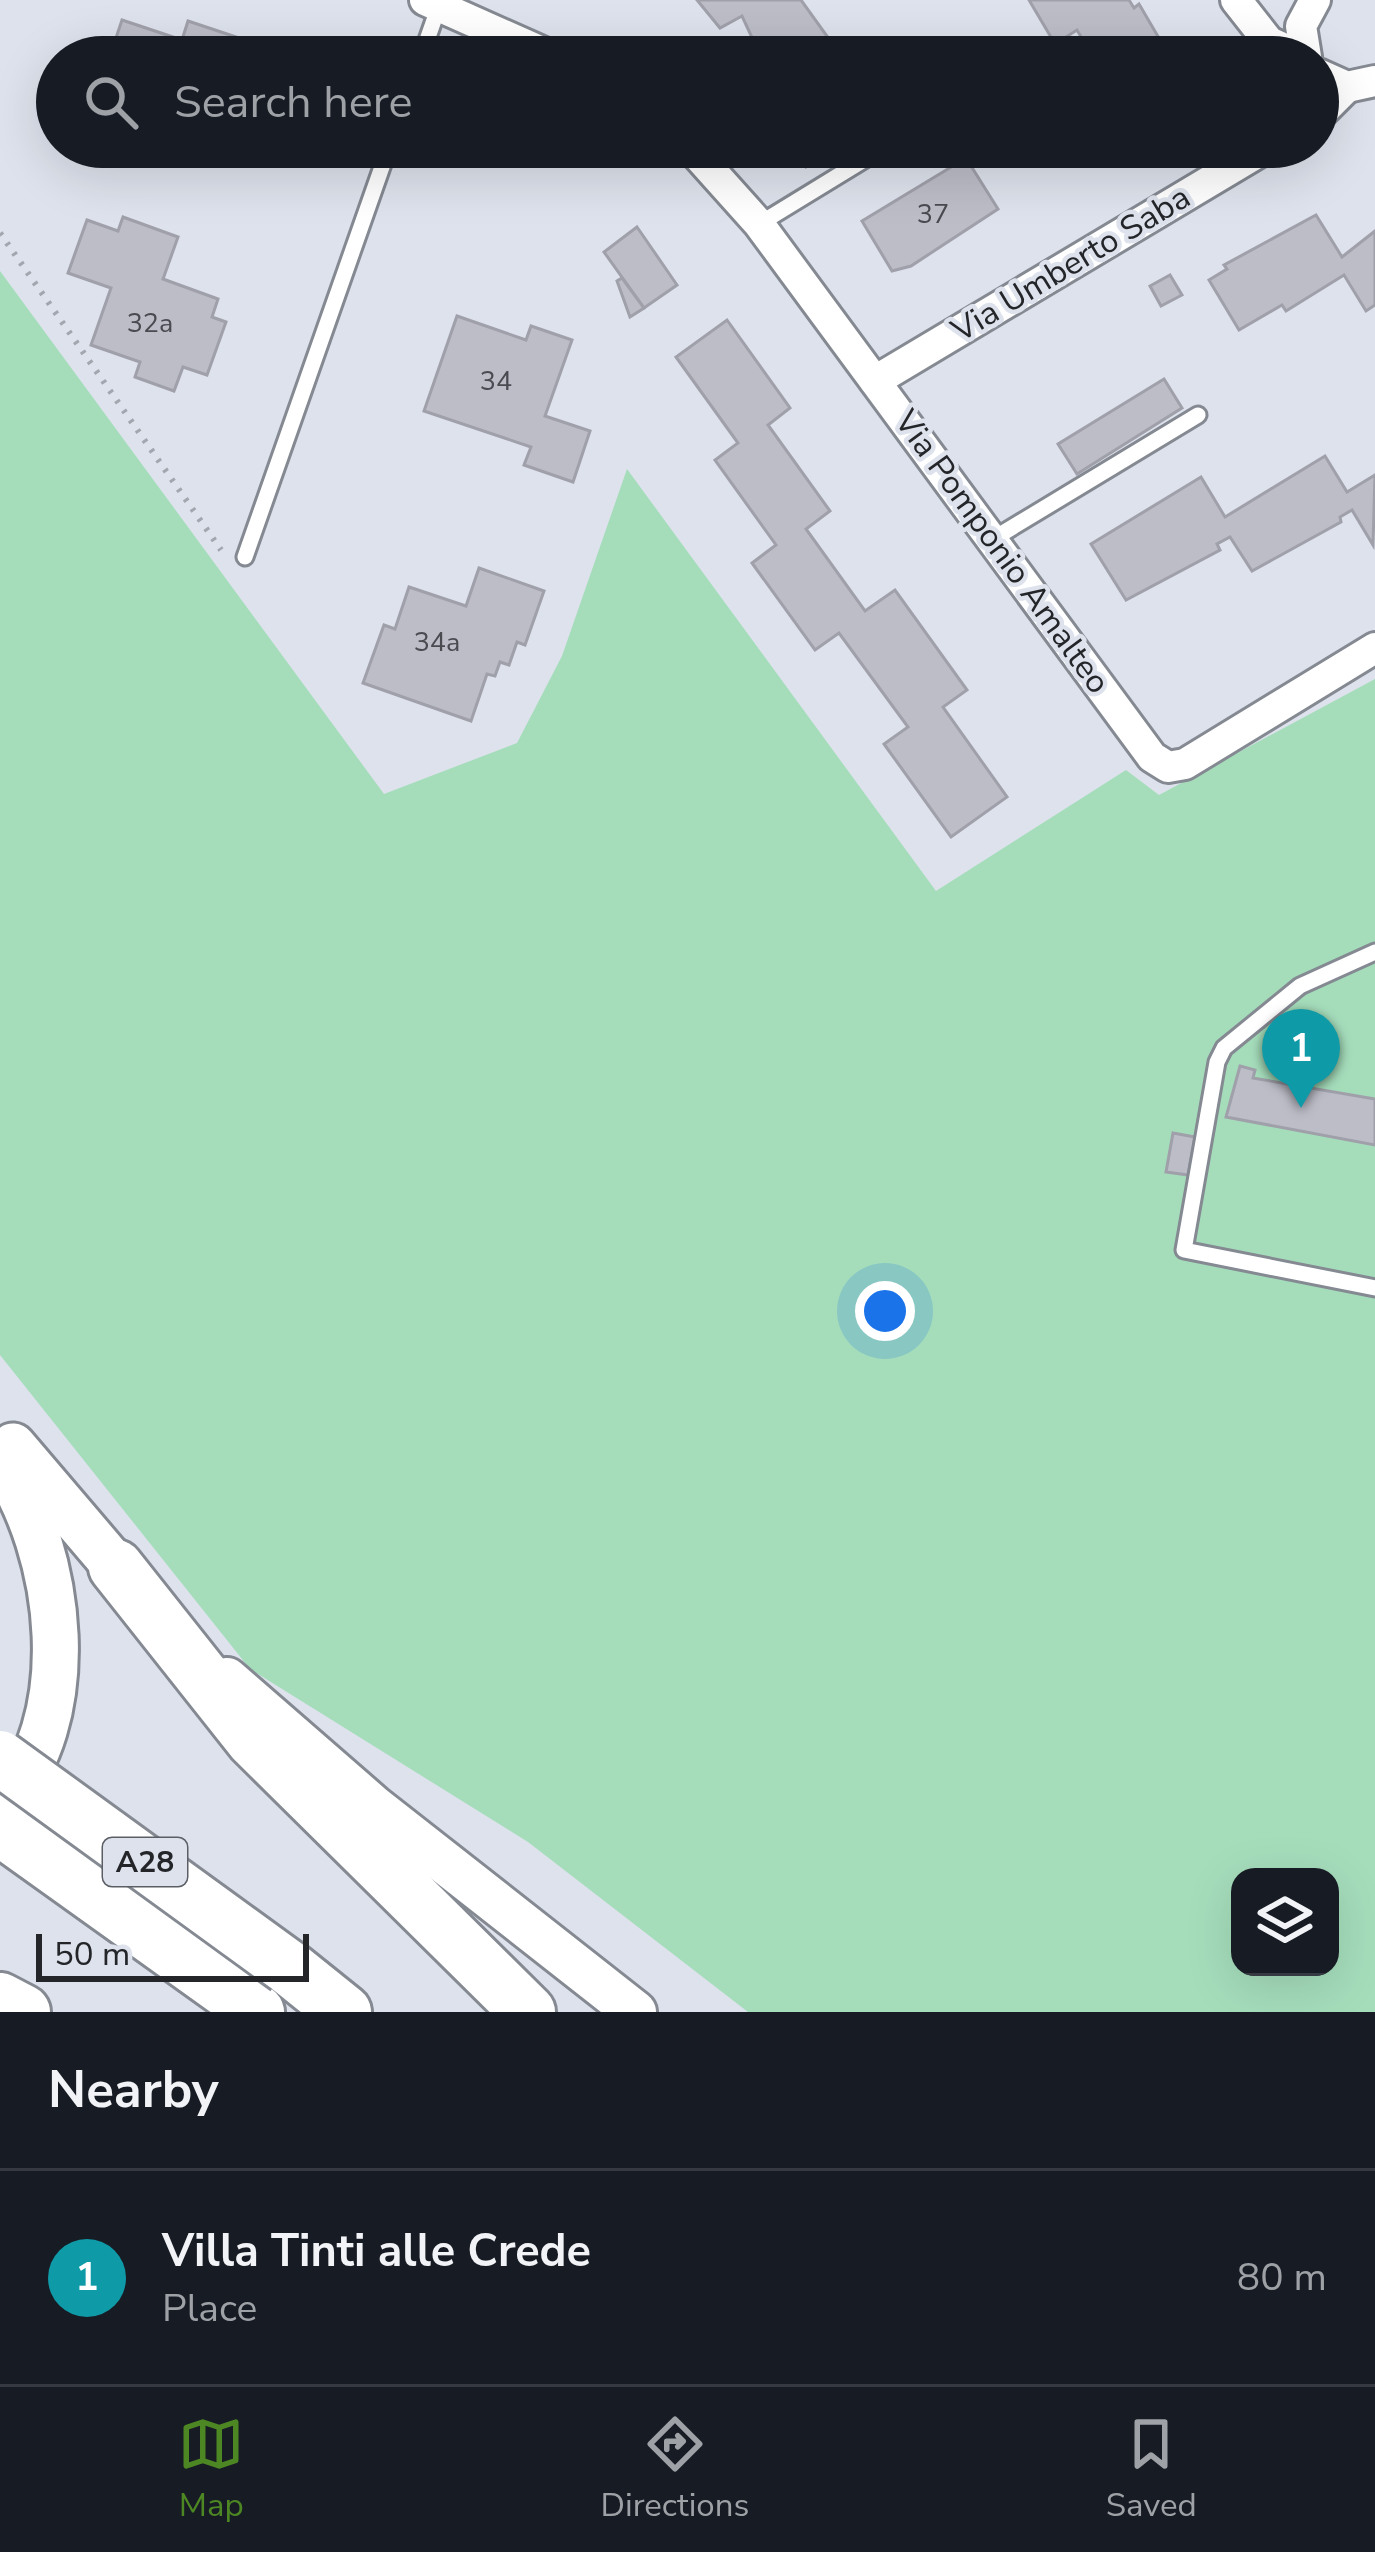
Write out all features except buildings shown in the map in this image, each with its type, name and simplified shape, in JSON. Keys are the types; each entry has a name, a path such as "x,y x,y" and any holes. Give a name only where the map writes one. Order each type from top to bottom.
{"highway":[{"path":"116,1567 253,1741 528,2012"},
{"name":"A28","path":"0,1758 344,2012"},
{"name":"A28","path":"0,1828 257,2012"},
{"path":"0,2000 23,2012"}],"main road":[{"path":"0,1433 116,1567 234,1686 374,1807 635,2012"},
{"path":"0,1461 38,1539 53,1597 57,1649 51,1697 35,1752 0,1807"}],"street":[{"path":"1236,0 1264,36"},
{"path":"1302,36 1301,26 1315,0"},
{"path":"432,3 506,36"},
{"name":"Via Pomponio Amalteo","path":"709,168 759,224 1152,757 1168,767 1185,764 1375,649"},
{"name":"Via Umberto Saba","path":"875,381 1232,168"}],"lane":[{"path":"425,36 432,3"},
{"path":"245,557 382,168"},
{"path":"759,224 851,168"},
{"path":"993,539 1198,415"},
{"path":"1375,952 1300,986 1224,1048 1216,1062 1184,1250 1375,1288"}],"path":[{"path":"0,233 222,551 245,557"}],"green space":[{"path":"0,271 384,794 517,743 562,656 627,469 936,891 1126,770 1159,795 1375,679 1375,2012 748,2012 528,1842 250,1669 0,1355"}],"place":[{"name":"Villa Tinti alle Crede","path":"1301,1108"}]}
